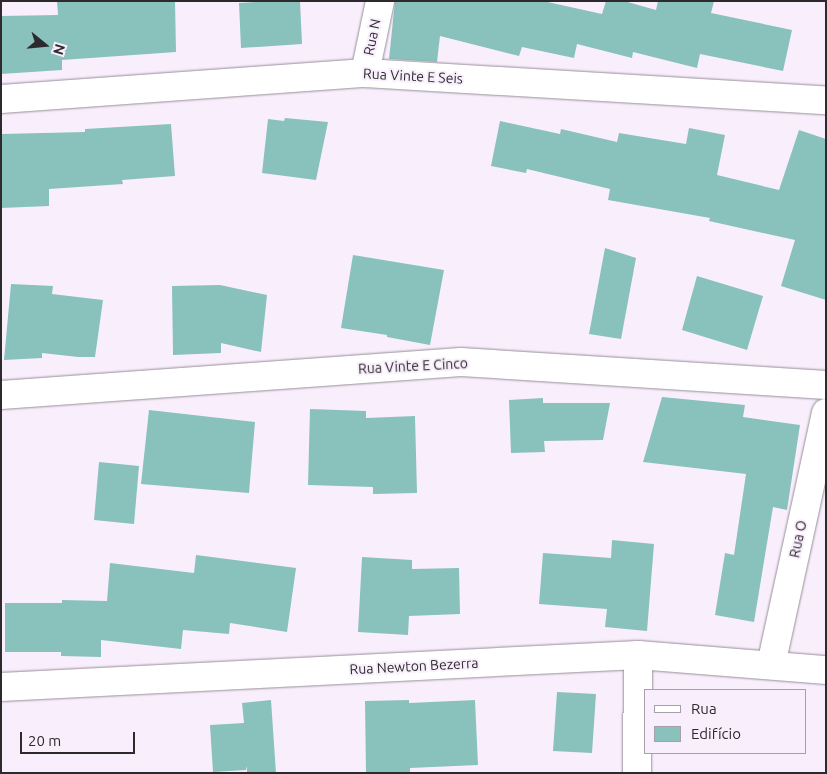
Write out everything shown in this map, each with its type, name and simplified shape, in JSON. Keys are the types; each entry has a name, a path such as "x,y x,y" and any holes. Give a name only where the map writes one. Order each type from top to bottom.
{"street":[{"name":"Rua N","path":"365,73 380,1"},
{"name":"Rua Vinte E Seis","path":"1,99 365,73 826,100"},
{"name":"Rua Vinte E Cinco","path":"1,395 462,362 826,385"},
{"name":"Rua O","path":"770,665 826,413"},
{"name":"Rua Newton Bezerra","path":"1,687 638,655 826,670"},
{"path":"637,773 638,655"}],"building":[{"path":"57,1 175,1 176,52 62,60 62,70 1,74 1,16 58,15"},
{"path":"300,1 302,44 241,48 239,3"},
{"path":"395,1 543,1 602,14 606,1 624,1 656,10 658,1 714,1 711,13 792,30 783,71 700,54 697,68 633,52 632,58 577,44 574,58 522,47 519,56 440,36 437,62 389,59"},
{"path":"285,118 328,122 316,180 262,173 268,119 284,121"},
{"path":"500,121 560,134 561,129 617,142 619,133 686,144 689,128 725,135 717,175 779,190 799,130 826,139 826,300 781,286 795,240 709,221 710,218 608,200 610,189 527,169 526,173 491,166"},
{"path":"171,124 175,176 122,180 123,184 49,189 49,206 1,208 1,134 85,132 85,129"},
{"path":"605,248 636,258 621,339 589,334"},
{"path":"353,255 444,270 430,345 387,337 387,335 341,328"},
{"path":"697,276 763,296 747,350 682,330"},
{"path":"11,284 53,286 52,294 103,300 95,357 42,353 42,358 4,360"},
{"path":"220,285 267,295 261,352 221,343 221,353 173,355 172,286"},
{"path":"662,397 745,405 743,417 800,425 787,510 773,507 754,622 715,615 725,553 734,555 746,474 643,462"},
{"path":"543,398 543,403 610,403 603,440 544,441 545,452 511,453 509,400"},
{"path":"310,409 366,411 366,418 415,416 417,493 373,494 373,487 308,485"},
{"path":"149,410 255,422 249,493 141,484"},
{"path":"99,462 139,466 134,524 94,520"},
{"path":"612,540 654,544 647,631 605,627 607,609 539,604 543,553 611,558"},
{"path":"196,555 296,568 287,632 230,623 229,634 183,630 181,649 101,640 101,657 61,656 61,652 5,652 5,603 62,603 62,600 107,601 110,563 194,573"},
{"path":"362,557 412,560 412,569 459,568 460,614 409,616 408,635 358,632"},
{"path":"557,692 596,694 592,753 553,751"},
{"path":"271,700 276,773 247,773 247,766 246,770 213,772 210,725 244,723 242,703"},
{"path":"409,700 409,703 475,700 478,765 410,768 410,773 366,773 365,701"}]}
